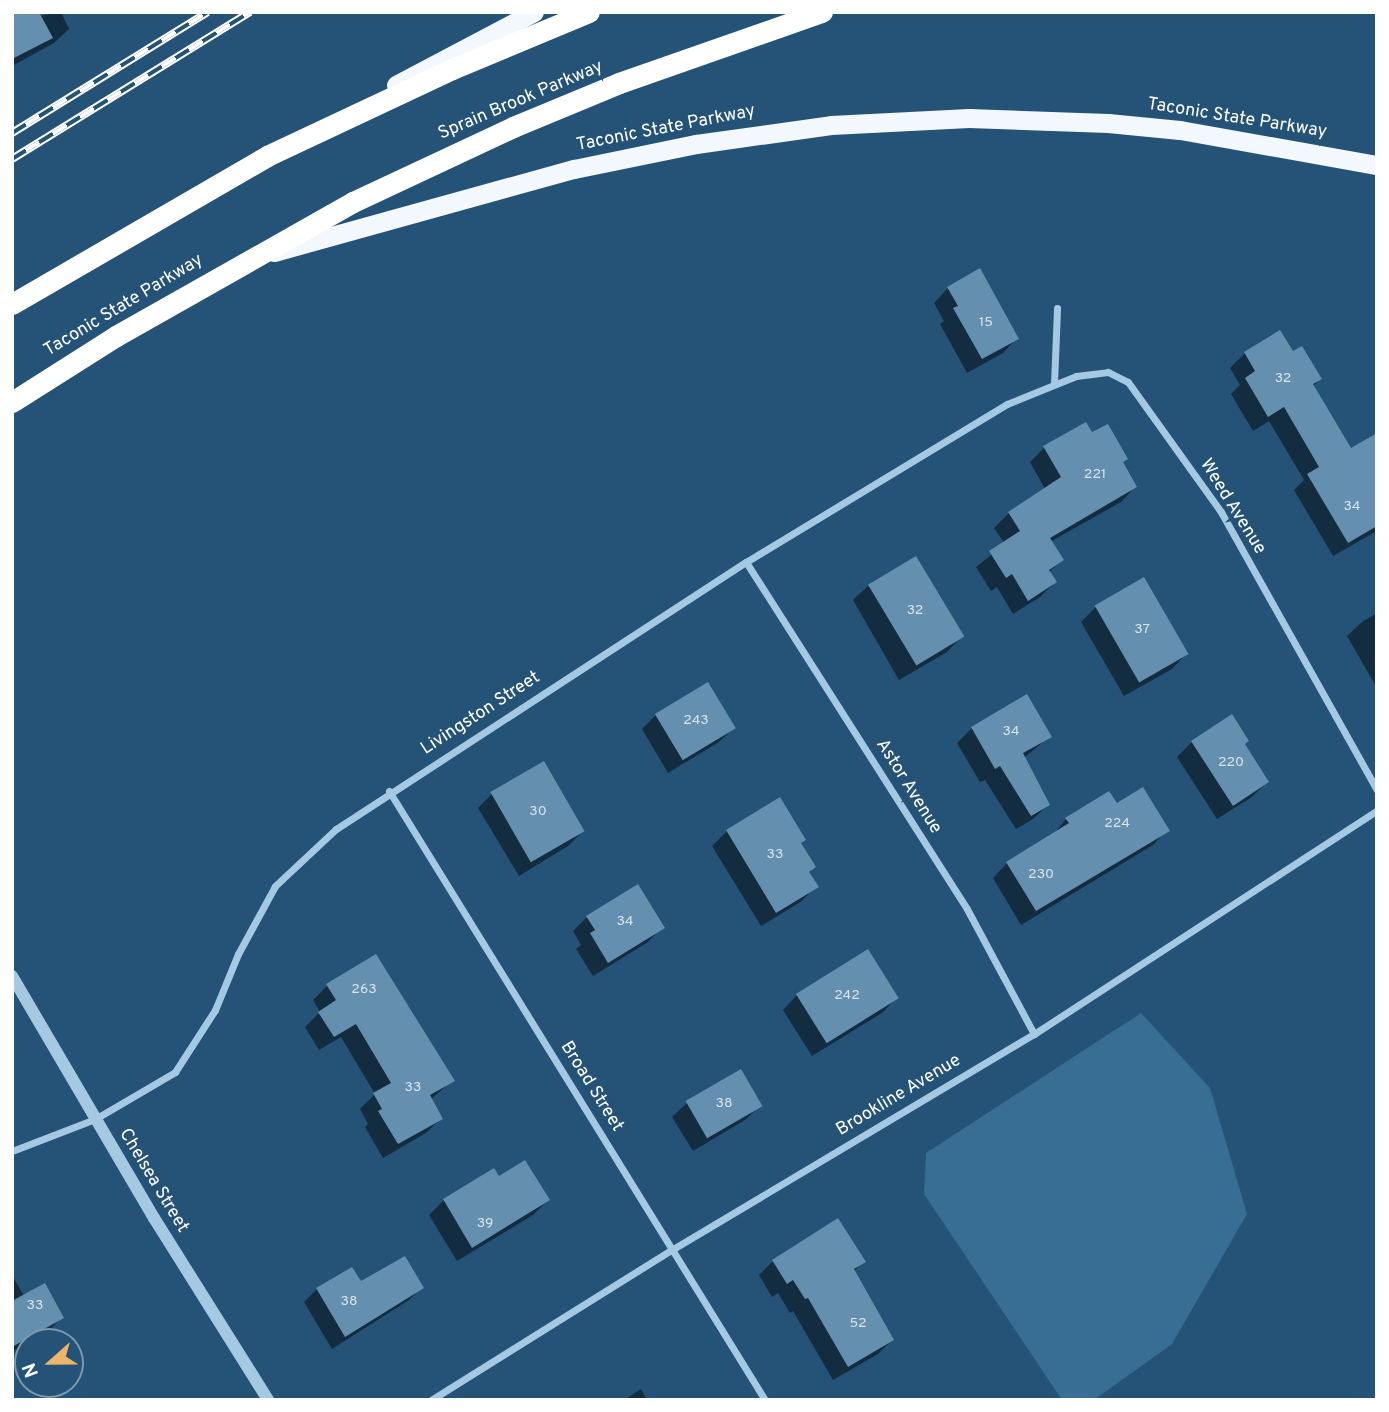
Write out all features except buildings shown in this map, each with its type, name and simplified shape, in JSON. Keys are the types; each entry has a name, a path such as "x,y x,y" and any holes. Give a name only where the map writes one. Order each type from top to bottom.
{"highway":[{"path":"12,304 267,156 534,12"},
{"path":"267,156 452,69 589,12"},
{"name":"Sprain Brook Parkway","path":"249,259 353,202 513,127 684,59 822,12"},
{"name":"Taconic State Parkway","path":"12,402 89,353 249,259 574,169 696,144 831,125 969,118 1108,123 1180,130 1377,165"}],"street":[{"path":"1054,384 1057,308"},
{"name":"Weed Avenue","path":"1054,384 1076,376 1108,372 1128,382 1220,512 1377,790"},
{"name":"Livingston Street","path":"12,1151 95,1119 175,1072 215,1010 238,954 275,886 336,829 389,791 746,562 1007,404 1054,384"},
{"name":"Astor Avenue","path":"746,562 967,909 1034,1034"},
{"name":"Broad Street","path":"389,791 765,1400"},
{"name":"Brookline Avenue","path":"430,1400 673,1249 1034,1034 1377,810"},
{"name":"Chelsea Street","path":"12,976 95,1119 268,1400"}],"shaded area":[{"path":"1141,1013 1210,1088 1247,1214 1172,1344 1094,1400 1062,1400 924,1194 926,1153"}],"railway":[{"path":"12,133 208,12"},
{"path":"12,159 250,12"}]}
